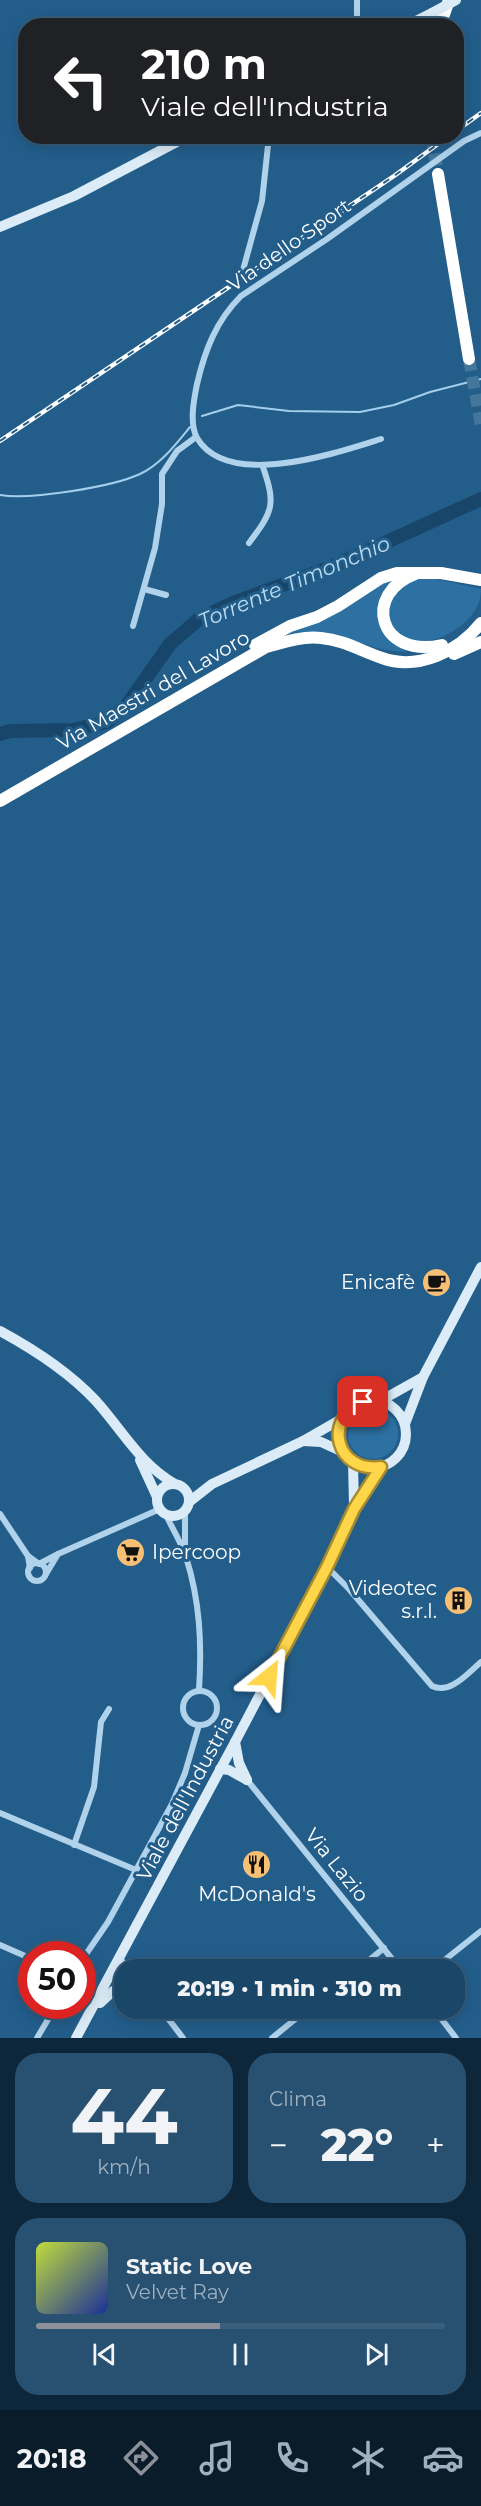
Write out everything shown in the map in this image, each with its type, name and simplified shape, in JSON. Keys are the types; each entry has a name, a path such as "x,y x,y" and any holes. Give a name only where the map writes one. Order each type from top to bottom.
{"highway":[{"path":"443,18 449,0"},
{"path":"438,174 470,359"},
{"path":"422,572 399,583 388,595 384,608 384,621 391,636 401,643 425,649 442,645"},
{"path":"177,698 204,676 262,641 338,606 381,578 398,573 422,572 479,580"},
{"path":"368,652 412,656 424,654 442,645 470,624 481,611"},
{"path":"403,663 433,657 449,650 481,623"},
{"name":"Via Maestri del Lavoro","path":"0,801 246,657 283,642 320,638 352,645 368,652"},
{"path":"368,652 403,663 428,663 481,642"}],"main road":[{"path":"422,18 456,0"},
{"path":"0,227 74,196 173,144"},
{"name":"Viale dell'Industria","path":"96,2004 327,1567 354,1509 381,1467 396,1458 402,1450 406,1433 405,1424 423,1377 481,1267"},
{"path":"0,1331 48,1360 72,1378 99,1404 138,1454 163,1477 179,1486 187,1506"},
{"path":"380,1401 423,1377"},
{"path":"138,1454 163,1512 174,1516 212,1484 303,1441 343,1418 355,1405 372,1400 380,1401 391,1406 405,1424"},
{"path":"343,1418 338,1435 343,1452"},
{"path":"303,1441 321,1442 343,1452 353,1462 366,1467 381,1467"},
{"name":"Viale dell'Industria","path":"353,1462 354,1509"},
{"path":"158,1497 162,1489 212,1484"},
{"path":"235,1742 239,1763 247,1780"},
{"path":"220,1768 229,1770 247,1780"},
{"path":"96,2008 114,1991"},
{"name":"Viale dell'Industria","path":"76,2038 88,2019"}],"street":[{"path":"357,0 357,18"},
{"name":"Via dello Sport","path":"464,141 481,134"},
{"path":"243,270 262,201 268,144"},
{"name":"Via dello Sport","path":"196,433 193,421 195,396 205,350 224,316 241,296 327,239 460,144"},
{"path":"133,626 152,564 160,522 162,474 177,451 196,433 211,453 233,462 263,467 345,450 381,439"},
{"path":"249,543 268,518 271,499 263,467"},
{"path":"144,589 166,595"},
{"path":"185,1554 187,1506"},
{"path":"30,1568 58,1554 163,1512 185,1554 197,1599 202,1648 200,1690"},
{"path":"0,1514 28,1556 45,1568 46,1574"},
{"path":"28,1556 29,1574 35,1580 41,1580 58,1554"},
{"path":"327,1567 349,1589 432,1686 438,1689 449,1688 481,1662"},
{"path":"200,1690 210,1693 218,1708 214,1719 199,1725 186,1718 183,1708 186,1697 200,1690"},
{"path":"74,1845 94,1787 101,1722 109,1709"},
{"path":"95,1941 108,1922 171,1804 185,1773 199,1725"},
{"name":"Via Lazio","path":"247,1780 392,1959"},
{"path":"0,1813 136,1870"},
{"path":"446,1959 481,1931"},
{"path":"0,1945 18,1953"},
{"path":"370,1959 384,1948"},
{"path":"37,2038 48,2019"},
{"path":"168,2019 183,2038"},
{"path":"272,2038 295,2019"},
{"path":"441,2019 456,2038"}],"shaded area":[{"path":"395,578 383,596 386,636 407,652 372,647 328,634 295,634 275,638 371,588"},
{"path":"418,579 436,579 481,589 481,595 472,615 459,627 437,639 418,641 403,637 393,627 388,614 390,601 400,588"},
{"path":"378,1409 391,1416 397,1424 397,1444 391,1452 383,1458 368,1459 355,1452 349,1444 348,1429 355,1416 363,1410"}],"waterway":[{"path":"202,416 238,405 289,411 360,412 394,405 430,392 481,379"},
{"path":"0,495 50,494 91,488 127,479 155,465 190,427"},
{"name":"Torrente Timonchio","path":"0,734 10,731 72,730 107,722 127,705 170,644 199,619 233,603 334,566 481,499"}],"tunnel":[{"path":"432,144 438,174"},
{"path":"469,359 481,426"}],"railway":[{"path":"464,125 481,113"},
{"path":"0,441 438,144"}],"place":[{"name":"Enicafè","path":"436,1282"},
{"name":"Ipercoop","path":"131,1552"},
{"name":"Videotec s.r.l.","path":"458,1600"},
{"name":"McDonald's","path":"257,1864"}],"route":[{"path":"269,1677 327,1567 354,1509 381,1467 359,1466 343,1452 340,1444 339,1426 343,1418 355,1405 363,1402"}]}
